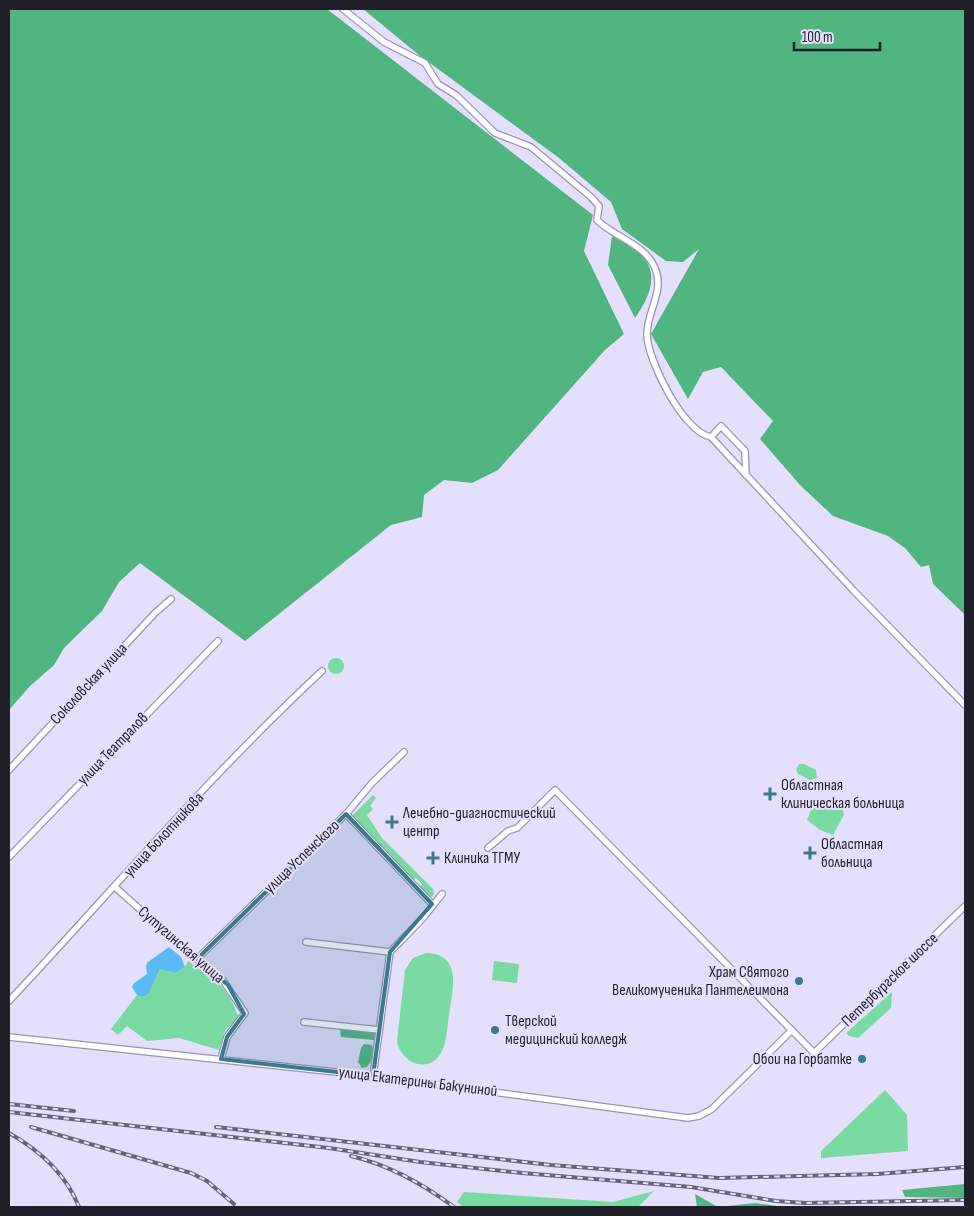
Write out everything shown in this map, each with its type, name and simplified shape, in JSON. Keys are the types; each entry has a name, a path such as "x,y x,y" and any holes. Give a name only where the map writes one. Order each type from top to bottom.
{"street":[{"path":"343,9 384,42 425,63 438,84 456,95 495,133 531,147 591,197 599,206 597,220 607,230 643,252 654,265 658,280 657,296 647,335 650,352 680,414 704,436 710,437 854,591 965,705"},
{"path":"710,437 721,426 745,451 746,475"},
{"name":"Соколовская улица","path":"9,770 155,613 171,599"},
{"name":"улица Театралов","path":"9,856 218,641"},
{"name":"улица Болотникова","path":"9,1002 271,721 322,671"},
{"name":"улица Успенского","path":"197,959 346,814 372,783 404,752"},
{"path":"488,848 508,831 517,828 555,790 822,1061"},
{"path":"346,814 432,904"},
{"name":"Сутугинская улица","path":"115,887 228,985 245,1013 227,1037 221,1058"},
{"path":"373,1076 390,952 423,918 432,904 442,894"},
{"name":"Петербургское шоссе","path":"814,1053 965,906"},
{"path":"306,942 390,952"},
{"path":"304,1022 379,1030"},
{"name":"улица Екатерины Бакуниной","path":"9,1037 221,1058 373,1076 607,1109 691,1118 712,1110 792,1030"}],"highlighted area":[{"path":"346,814 432,904 390,952 373,1076 221,1059 227,1037 244,1014 228,985 197,959"}],"green space":[{"path":"9,9 327,9 593,215 584,251 624,334 605,350 498,470 472,483 444,480 424,495 422,517 391,525 245,641 140,563 119,582 102,611 64,648 54,665 30,686 9,710"},
{"path":"363,9 965,9 965,615 933,584 929,565 921,567 905,548 888,536 833,516 800,485 760,439 773,421 721,367 703,372 688,399 651,334 699,249 683,262 666,261 622,229 611,202 559,158 419,55"},
{"path":"612,236 638,252 645,259 651,274 650,290 635,318 608,265"},
{"path":"336,658 342,660 344,666 342,672 336,674 330,672 328,666 330,660"},
{"path":"799,764 804,764 816,770 817,778 810,780 798,774 796,769"},
{"path":"373,795 376,798 370,806 373,809 367,815 382,838 433,889 434,894 430,898 420,888 422,884 416,878 413,880 352,816"},
{"path":"819,804 843,810 844,815 833,835 820,830 807,820 812,807"},
{"path":"426,953 438,955 446,960 451,967 453,985 447,1035 443,1049 436,1060 422,1064 415,1063 403,1055 397,1041 405,970 413,958"},
{"path":"188,961 225,990 239,1018 225,1030 219,1050 179,1038 147,1041 127,1026 118,1035 111,1029 137,995 142,997 151,987 160,969 175,973 185,967"},
{"path":"494,961 519,964 517,983 492,980"},
{"path":"892,992 891,1008 858,1038 849,1036 846,1033"},
{"path":"340,1029 375,1032 374,1040 341,1037"},
{"path":"364,1044 372,1045 373,1054 367,1067 362,1068 358,1062 361,1048"},
{"path":"885,1090 907,1115 908,1151 821,1158 821,1151"},
{"path":"965,1184 965,1198 905,1197 902,1190"},
{"path":"654,1191 638,1207 463,1207 457,1202 464,1192 613,1202"},
{"path":"695,1194 718,1207 697,1207"},
{"path":"756,1203 784,1207 718,1207"}],"water":[{"path":"169,947 181,957 185,967 175,973 160,969 148,994 142,997 137,995 132,987 134,983 147,974 146,965 148,962"}],"railway":[{"path":"9,1104 74,1111"},
{"path":"9,1112 329,1148 420,1162 522,1173 691,1187 776,1201 805,1203 965,1200"},
{"path":"31,1127 191,1173 207,1181 234,1204"},
{"path":"216,1127 551,1165 719,1178 878,1174 965,1167"},
{"path":"9,1133 31,1147 50,1164 67,1184 79,1207"},
{"path":"351,1156 405,1176 454,1207"}],"place":[{"name":"Областная клиническая больница","path":"770,794"},
{"name":"Лечебно-диагностический центр","path":"392,822"},
{"name":"Областная больница","path":"810,853"},
{"name":"Клиника ТГМУ","path":"433,858"},
{"name":"Храм Святого Великомученика Пантелеимона","path":"799,981"},
{"name":"Тверской медицинский колледж","path":"495,1030"},
{"name":"Обои на Горбатке","path":"862,1059"}]}
